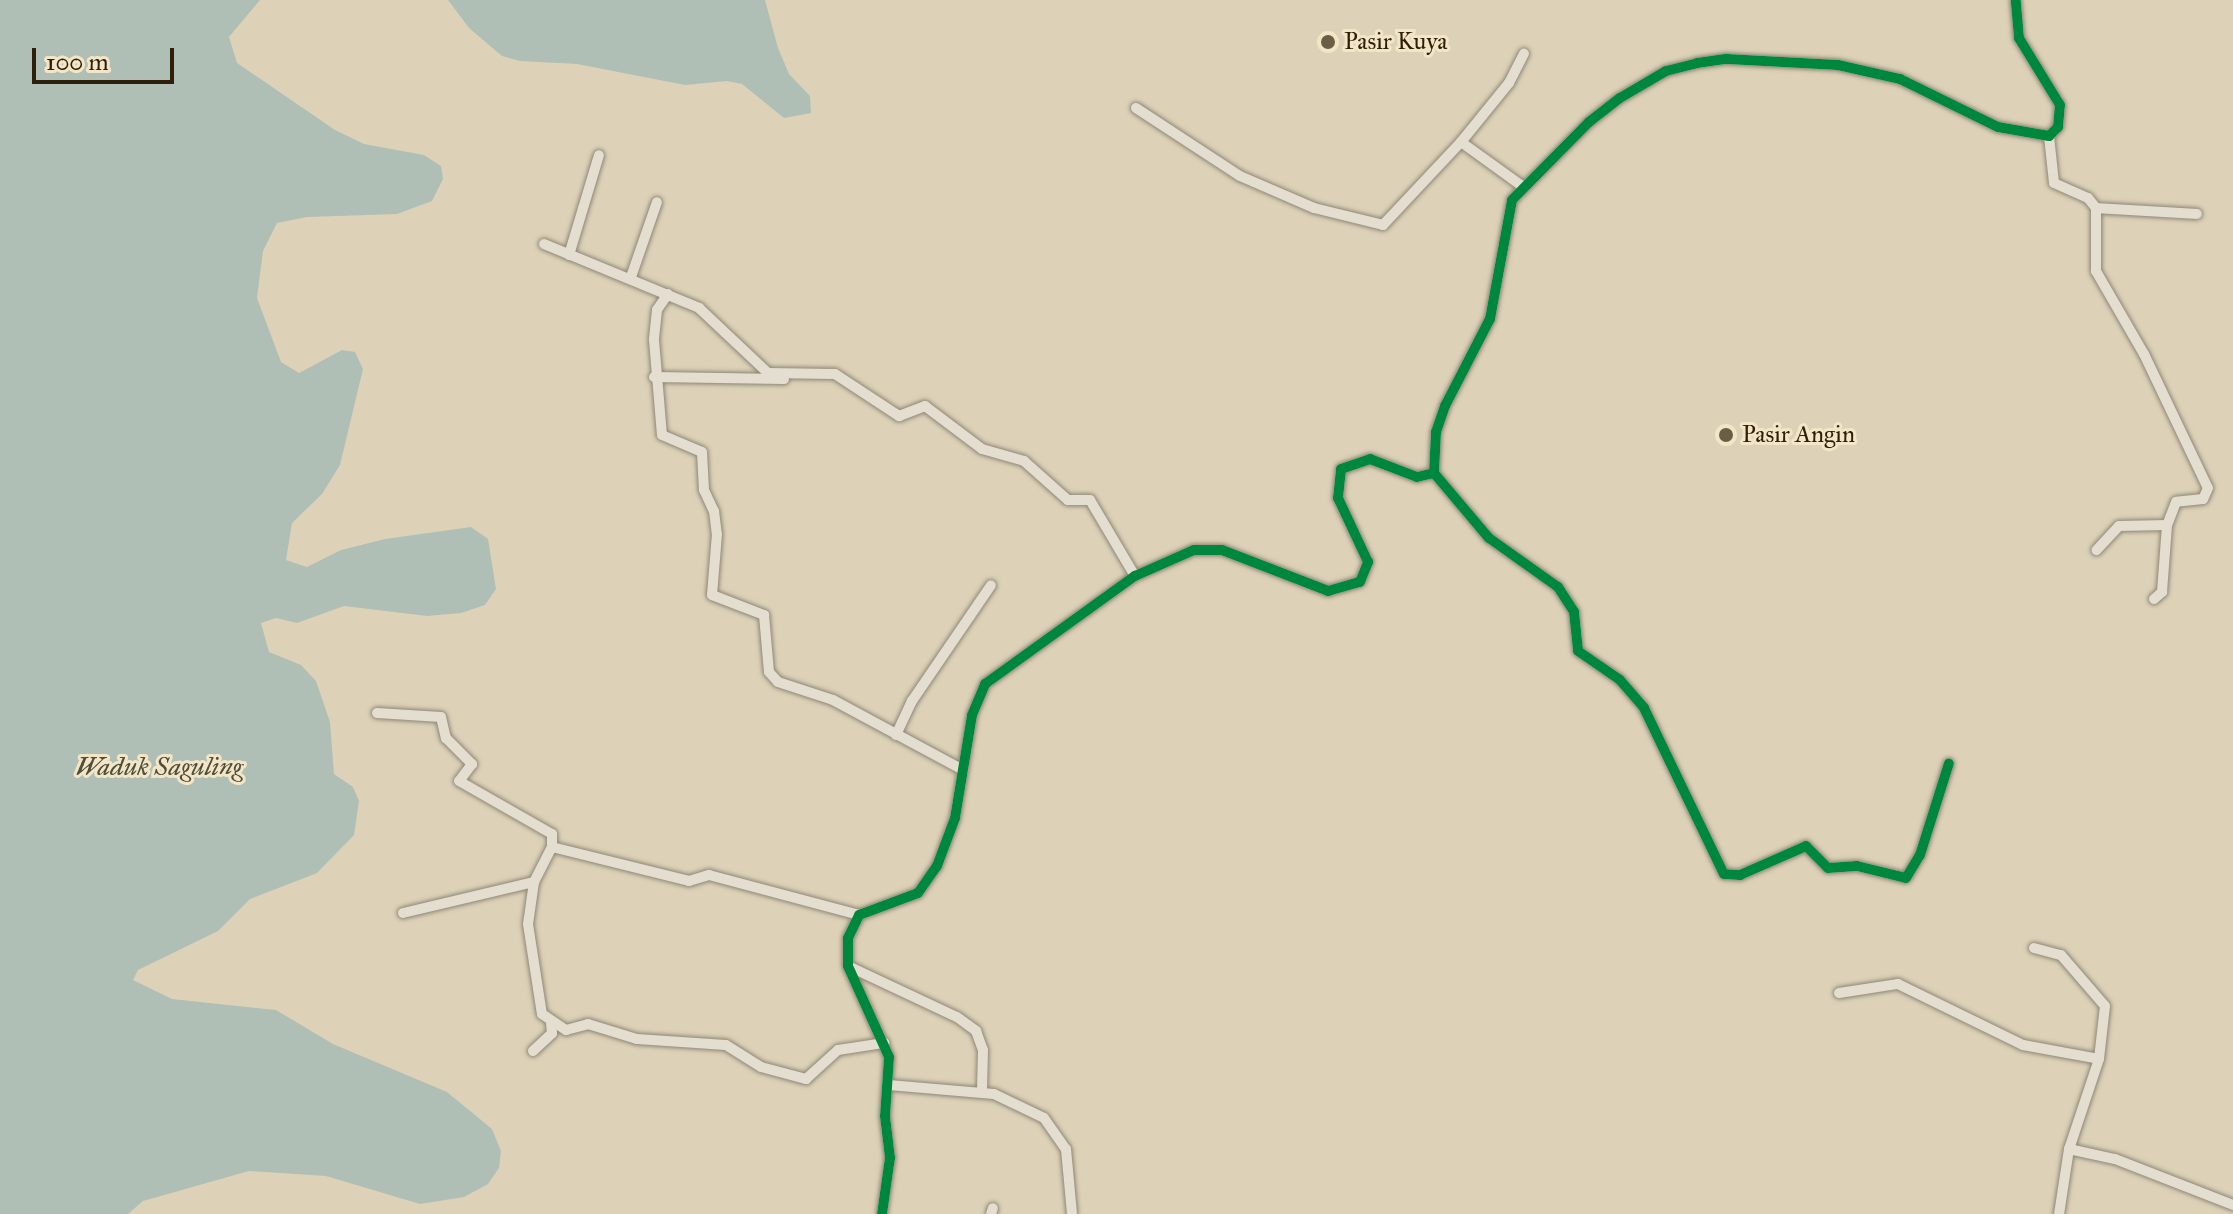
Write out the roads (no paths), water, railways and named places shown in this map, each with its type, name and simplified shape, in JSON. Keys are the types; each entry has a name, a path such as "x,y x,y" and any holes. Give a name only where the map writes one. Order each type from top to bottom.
{"street":[{"path":"2016,0 2019,38 2060,105 2058,127 2049,136"},
{"path":"1136,108 1240,176 1314,208 1383,225 1461,142 1509,83 1524,54"},
{"path":"1949,763 1920,855 1906,878 1857,866 1825,867 1806,846 1740,875 1724,874 1644,708 1620,680 1578,651 1574,612 1558,587 1489,538 1434,473 1436,432 1490,319 1506,213 1522,186 1589,122 1666,71 1727,59 1825,64 1883,73 1998,127 2049,136"},
{"path":"2049,136 2054,183 2088,198 2096,208 2096,271 2144,354 2208,488 2203,499 2176,502 2167,525 2162,592 2154,599"},
{"path":"1461,142 1522,186"},
{"path":"569,255 599,155"},
{"path":"631,277 657,202"},
{"path":"2096,208 2197,214"},
{"path":"544,244 631,277 699,308 768,373 787,376 835,374 902,418 925,406 982,449 1018,458 1068,500 1090,500 1135,576"},
{"path":"668,294 656,315 654,377 663,437 702,452 704,490 714,511 717,534 712,595 764,615 773,678 833,700 963,770"},
{"path":"654,377 772,382 787,376"},
{"path":"552,847 689,881 709,875 859,915 908,899 928,882 955,818 972,715 985,684 1135,576 1175,556 1207,549 1250,559 1328,591 1353,588 1365,577 1368,562 1338,498 1341,469 1370,459 1417,477 1434,473"},
{"path":"2097,550 2119,526 2167,525"},
{"path":"896,735 912,701 991,585"},
{"path":"377,713 441,717 446,738 472,764 459,781 552,834 552,847 534,882 528,924 542,1014 551,1023 573,1031 588,1024 637,1039 726,1045 761,1067 806,1079 838,1050 884,1043"},
{"path":"403,913 534,882"},
{"path":"859,915 848,938 848,966 884,1043 889,1085 885,1116 890,1158 882,1214"},
{"path":"2034,948 2061,955 2101,998 2106,1017 2099,1059 2069,1149 2059,1214"},
{"path":"848,966 957,1017 976,1031 983,1050 982,1092"},
{"path":"1839,993 1898,984 2023,1045 2099,1059"},
{"path":"533,1051 552,1033 551,1023"},
{"path":"889,1085 982,1092 1029,1109 1054,1128 1068,1158 1072,1214"},
{"path":"2069,1149 2115,1159 2233,1205"}],"water":[{"name":"Waduk Saguling","path":"0,0 260,0 229,37 237,63 335,130 364,144 424,155 441,166 443,179 432,201 397,214 307,217 277,223 263,251 257,298 281,362 299,373 342,350 355,352 363,369 340,465 322,494 292,523 286,560 307,567 341,550 385,539 471,527 488,539 496,589 485,605 461,613 427,616 344,606 297,623 276,618 261,623 269,652 301,665 316,681 330,722 334,774 353,787 359,801 354,835 317,873 250,899 218,931 138,970 133,980 172,999 276,1010 333,1044 447,1092 492,1129 501,1151 499,1168 488,1184 464,1197 420,1204 326,1176 249,1171 143,1201 128,1214 0,1214"},
{"path":"448,0 765,0 778,48 789,74 810,96 811,113 784,118 742,84 727,81 685,85 577,64 520,61 502,56 469,28"}],"place":[{"name":"Pasir Kuya","path":"1328,42"},
{"name":"Pasir Angin","path":"1726,435"}]}
